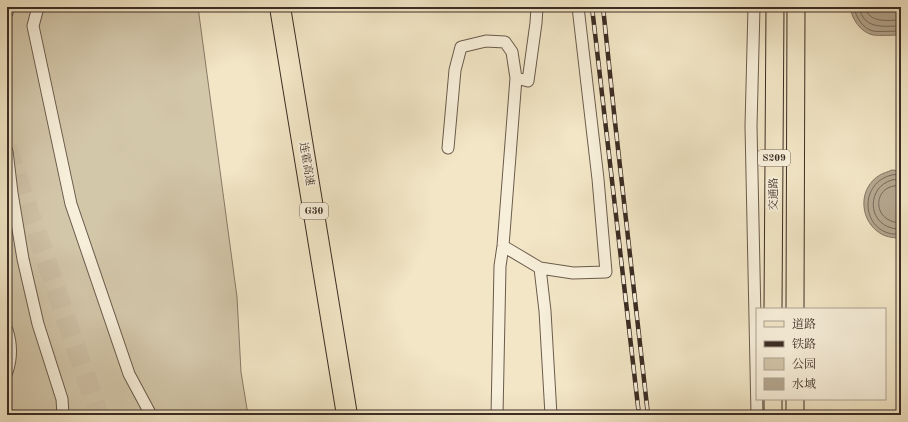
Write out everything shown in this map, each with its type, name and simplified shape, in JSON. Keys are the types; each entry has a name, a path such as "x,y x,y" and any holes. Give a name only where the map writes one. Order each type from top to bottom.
{"highway":[{"name":"连霍高速","path":"280,7 347,415"}],"main road":[{"name":"交通路","path":"774,308 775,7"},
{"name":"交通路","path":"795,308 796,7"},
{"path":"773,400 773,415"},
{"path":"795,400 795,415"}],"street":[{"path":"7,13 8,7"},
{"path":"38,7 32,26 71,204 129,374 151,415"},
{"path":"516,78 528,81 536,23 536,7"},
{"path":"503,246 540,268 573,273 606,272 597,171 578,7"},
{"path":"754,7 752,126 756,357"},
{"path":"448,148 455,70 461,47 486,41 505,42 512,52 516,78 503,246 500,266 497,415"},
{"path":"7,151 17,227 24,266 38,324 62,399 63,415"},
{"path":"540,268 545,311 551,415"},
{"path":"7,330 10,338 11,354 7,372"},
{"path":"757,400 757,415"}],"green space":[{"path":"7,7 198,7 237,297 241,372 248,415 7,415"}],"water":[{"path":"850,7 901,7 901,35 873,35 864,31 857,24"},
{"path":"892,170 901,171 901,238 889,237 877,231 867,218 865,210 865,194 868,187 873,180 880,175"}],"tunnel":[{"path":"7,147 99,415"}],"railway":[{"path":"592,7 639,415"},
{"path":"603,7 648,415"}]}
